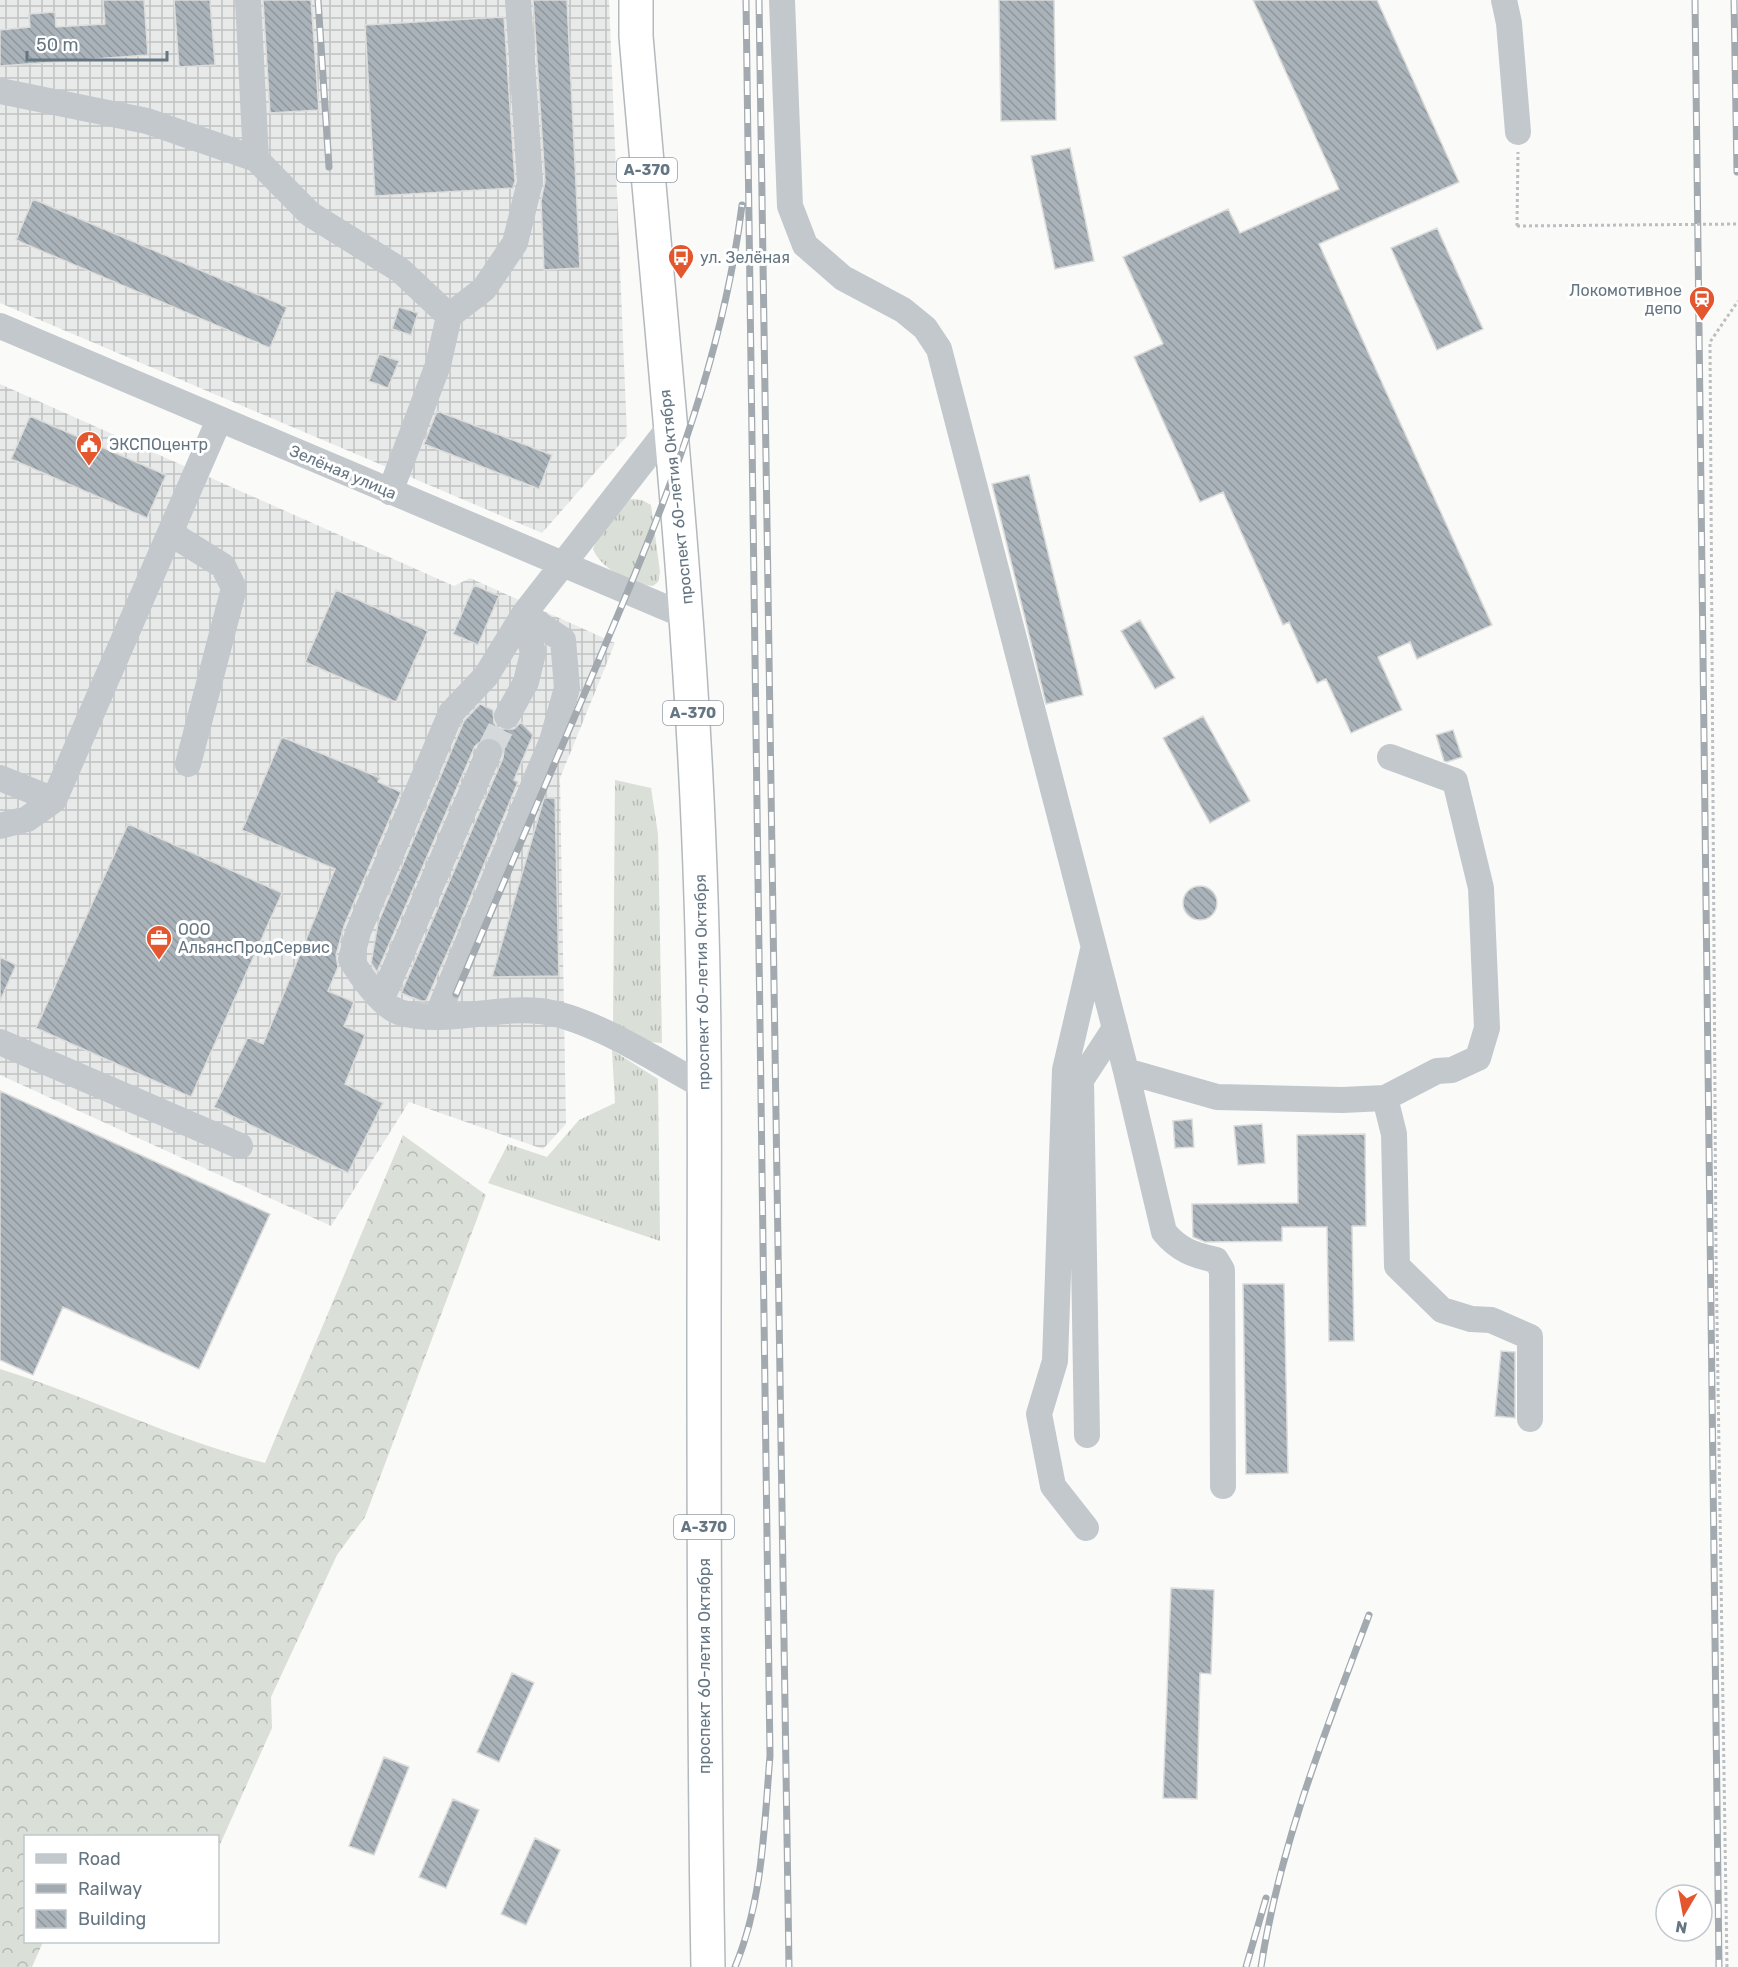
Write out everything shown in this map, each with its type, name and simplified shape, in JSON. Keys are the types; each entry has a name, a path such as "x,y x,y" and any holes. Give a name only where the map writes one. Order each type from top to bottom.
{"highway":[{"name":"проспект 60-летия Октября","path":"636,0 636,36 669,428 688,617 702,905 705,1087 704,1684 708,1967"}],"street":[{"path":"248,0 256,159"},
{"path":"390,492 438,365 449,316 484,289 515,243 530,182 518,0"},
{"path":"782,0 790,206 805,245 843,278 903,310 925,328 939,349 1126,1071 1164,1232 1176,1247 1193,1255 1216,1260 1222,1270 1223,1486"},
{"path":"1504,0 1509,23 1518,132"},
{"path":"0,91 147,121 256,159 310,214 400,270 449,316"},
{"name":"Зелёная улица","path":"0,326 562,566 688,617"},
{"path":"0,826 27,819 54,800 219,420"},
{"path":"669,428 525,614 486,676 451,713 358,932 351,959 365,984 397,1012 437,1016 540,1011 589,1024 705,1087"},
{"path":"170,533 224,566 234,588 188,764"},
{"path":"507,716 526,682 533,653 525,614"},
{"path":"437,1016 552,741 567,688 563,640 525,614"},
{"path":"382,998 489,752"},
{"path":"1126,1071 1217,1097 1342,1100 1384,1098 1437,1071 1452,1070 1478,1058 1487,1028 1481,888 1455,781 1390,757"},
{"path":"0,778 54,800"},
{"path":"1086,1528 1053,1486 1039,1414 1055,1361 1065,1071 1094,947"},
{"path":"1087,1435 1081,1080 1115,1028"},
{"path":"0,1042 240,1146"},
{"path":"1384,1098 1394,1134 1397,1266 1442,1310 1471,1319 1491,1320 1530,1337 1530,1419"}],"path":[{"path":"1518,132 1517,226 1738,224"},
{"path":"1727,1967 1715,1242 1710,342 1734,302 1738,301"}],"shaded area":[{"path":"0,0 609,0 627,436 542,533 0,303"},
{"path":"0,384 454,586 470,578 615,643 560,778 566,1124 543,1149 409,1102 331,1226 0,1075"}],"green space":[{"path":"631,499 642,500 651,505 660,572 658,582 653,586 626,579 603,563 593,549 608,521"},
{"path":"615,780 651,788 658,834 662,1043 639,1041 613,1026"},
{"path":"612,1050 658,1079 660,1241 488,1183 508,1144 547,1157 579,1120 615,1103"},
{"path":"403,1135 486,1195 365,1517 337,1555 271,1697 272,1728 219,1847 219,1835 24,1835 24,1943 43,1943 32,1967 0,1967 0,1369 67,1392 198,1443 265,1463"}],"building":[{"path":"103,0 144,0 148,55 0,66 0,30 30,27 29,14 55,12 56,27 105,24"},
{"path":"174,0 210,0 215,65 179,67"},
{"path":"263,0 311,0 319,110 270,113"},
{"path":"533,0 567,0 580,268 544,270 541,201 545,181"},
{"path":"999,0 1054,0 1056,120 1001,121"},
{"path":"1253,0 1377,0 1459,182 1319,244 1492,625 1417,659 1410,642 1378,657 1402,710 1351,733 1326,679 1317,683 1289,622 1283,625 1223,492 1200,502 1134,357 1163,344 1123,257 1228,209 1240,233 1339,189"},
{"path":"504,17 515,181 513,188 375,196 365,25"},
{"path":"1070,148 1094,261 1055,269 1031,156"},
{"path":"33,199 287,307 270,348 16,240"},
{"path":"1437,228 1483,329 1437,350 1391,248"},
{"path":"399,307 418,313 411,335 392,329"},
{"path":"379,354 399,361 388,388 369,381"},
{"path":"437,411 552,455 539,489 424,444"},
{"name":"ЭКСПОцентр","path":"30,416 166,475 147,518 11,459"},
{"path":"1029,475 1083,695 1046,704 992,484"},
{"path":"474,585 499,596 478,645 453,634"},
{"path":"336,590 428,631 396,702 305,662"},
{"path":"1140,620 1175,678 1155,689 1121,631"},
{"path":"480,704 493,710 494,723 499,729 514,729 521,722 533,735 514,780 518,782 452,942 426,1001 421,1001 401,993 503,758 504,750 495,739 487,737 475,746 377,972 371,963 378,923 464,721"},
{"path":"1203,716 1250,801 1210,823 1163,738"},
{"path":"1453,730 1462,757 1447,762 1444,761 1436,735"},
{"path":"282,737 380,778 378,782 401,792 344,926 336,955 338,967 328,991 354,1002 344,1026 365,1035 345,1084 383,1103 348,1173 214,1107 248,1037 263,1044 335,869 242,830"},
{"path":"544,798 555,798 559,976 492,977"},
{"name":"ООО АльянсПродСервис","path":"128,824 282,893 191,1097 36,1028"},
{"path":"1200,886 1212,891 1217,903 1212,915 1200,920 1188,915 1183,903 1188,891"},
{"path":"0,957 16,965 0,1001"},
{"path":"0,1091 270,1214 199,1369 63,1307 33,1375 0,1360"},
{"path":"1192,1119 1194,1147 1175,1148 1173,1121"},
{"path":"1262,1124 1265,1163 1238,1165 1234,1126"},
{"path":"1365,1134 1366,1226 1352,1226 1354,1341 1329,1341 1327,1227 1282,1227 1282,1241 1205,1242 1193,1237 1192,1204 1298,1203 1297,1135"},
{"path":"1243,1284 1284,1284 1288,1473 1246,1474"},
{"path":"1501,1351 1515,1352 1515,1418 1495,1416"},
{"path":"1171,1588 1214,1590 1211,1674 1200,1673 1197,1799 1163,1798"},
{"path":"512,1673 534,1683 499,1762 477,1752"},
{"path":"384,1757 409,1767 374,1855 349,1846"},
{"path":"453,1799 479,1810 446,1888 419,1877"},
{"path":"535,1838 560,1850 526,1925 501,1914"}],"tunnel":[{"path":"489,752 507,716"}],"railway":[{"path":"318,0 329,167"},
{"path":"735,1967 757,1890 770,1756 746,0"},
{"path":"759,0 789,1967"},
{"path":"1695,0 1719,1967"},
{"path":"1734,0 1737,172"},
{"path":"456,994 619,613 685,442 720,325 733,266 742,205"},
{"path":"1261,1967 1269,1921 1292,1832 1321,1744 1369,1615"},
{"path":"1246,1967 1266,1898"}],"place":[{"name":"ул. Зелёная","path":"681,280"},
{"name":"Локомотивное депо","path":"1702,322"},
{"name":"ЭКСПОцентр","path":"89,467"},
{"name":"ООО АльянсПродСервис","path":"159,961"}]}
